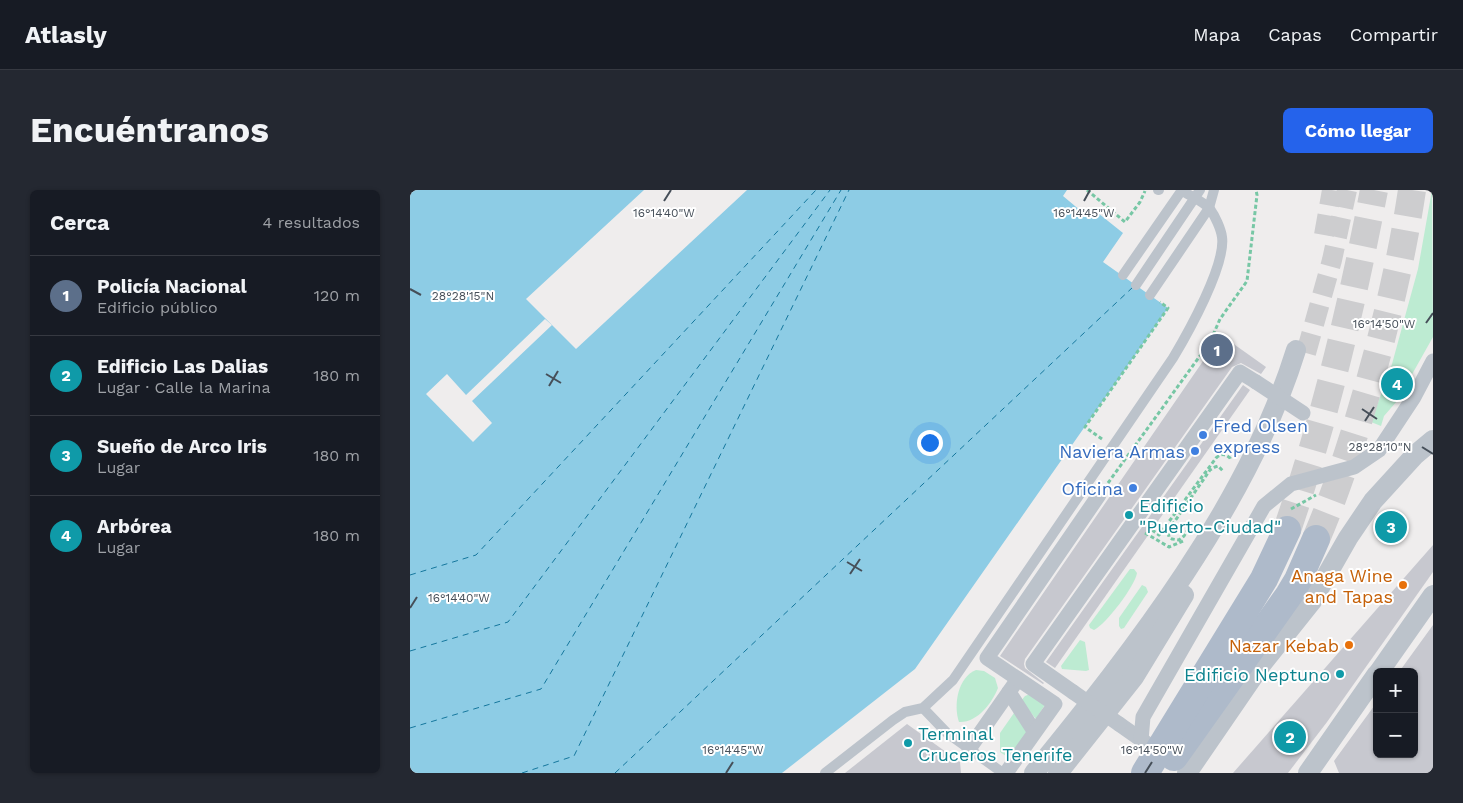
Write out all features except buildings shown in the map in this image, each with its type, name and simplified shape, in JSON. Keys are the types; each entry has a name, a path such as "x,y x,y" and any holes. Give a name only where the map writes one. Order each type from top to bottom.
{"main road":[{"path":"1145,773 1264,578 1287,530"},
{"path":"1164,773 1298,580 1316,539"}],"street":[{"path":"1034,773 1099,694 1194,557 1255,453 1298,356 1291,397 1252,481 1155,645 1114,704 1058,773"},
{"path":"1303,414 1240,372 1033,664 1144,741 1143,717 1264,506 1291,484 1354,467 1378,450 1414,397 1433,360"},
{"path":"1187,773 1255,673 1312,601 1348,538 1373,501 1410,461 1433,440"},
{"path":"1005,773 1055,704 987,658 1099,495"},
{"path":"1382,668 1433,595"},
{"path":"969,749 1018,679"},
{"path":"1308,773 1373,680"},
{"path":"1009,692 1034,731"}],"lane":[{"path":"825,773 893,720 905,712 922,708 953,680 1173,358 1191,326 1221,255 1222,237 1216,220 1197,194 1181,190 1123,276"},
{"path":"1150,295 1209,208 1214,190"},
{"path":"1136,285 1197,194"},
{"path":"922,708 947,733 1005,773"}],"path":[{"path":"1087,190 1125,222 1140,202 1145,190"},
{"path":"1113,446 1085,427 1168,308 1150,295"},
{"path":"1132,524 1169,547 1182,542 1195,521 1184,536 1178,540 1168,537 1168,531 1210,470 1218,466 1224,471 1224,477 1232,462 1230,458 1225,454 1220,454 1160,535 1152,530"}],"green space":[{"path":"1432,190 1433,337 1397,401 1384,416 1381,426 1371,422 1392,364 1418,269"},
{"path":"1130,569 1134,569 1137,573 1126,595 1106,620 1094,630 1090,628 1089,625"},
{"path":"1142,585 1146,587 1148,592 1124,628 1121,629 1119,618"},
{"path":"1080,640 1085,642 1089,670 1062,669 1061,666"},
{"path":"976,670 984,671 995,678 998,688 988,706 978,716 959,722 957,715 958,692 965,679"},
{"path":"1030,694 1046,703 1036,719 1021,701"},
{"path":"1014,713 1027,731 1024,739 1009,758 1000,752 1000,733"}],"water":[{"path":"410,190 644,190 526,299 576,349 747,190 1067,190 1063,196 1087,216 1093,209 1123,233 1103,262 1168,308 915,669 782,773 410,773"}],"pier":[{"path":"545,319 552,325 472,401 492,423 473,442 426,394 447,374 466,395"}],"ferry route":[{"path":"410,575 476,555 816,190"},
{"path":"410,651 508,622 830,190"},
{"path":"410,728 541,689 841,190"},
{"path":"522,773 574,756 849,190"},
{"path":"615,773 1133,287"}],"tunnel":[{"path":"1324,235 1332,190"},
{"path":"1306,353 1332,260 1347,190"},
{"path":"1287,530 1314,446 1336,362 1374,190"},
{"path":"1316,539 1343,470 1372,375 1397,271 1412,190"}],"place":[{"name":"Policía Nacional","path":"1217,350"},
{"name":"Arbórea","path":"1397,384"},
{"name":"Fred Olsen express","path":"1203,435"},
{"name":"Naviera Armas","path":"1195,451"},
{"name":"Oficina","path":"1133,488"},
{"name":"Edificio \"Puerto-Ciudad\"","path":"1129,515"},
{"name":"Sueño de Arco Iris","path":"1391,527"},
{"name":"Anaga Wine and Tapas","path":"1403,585"},
{"name":"Nazar Kebab","path":"1349,645"},
{"name":"Edificio Neptuno","path":"1340,674"},
{"name":"Edificio Las Dalias","path":"1290,737"},
{"name":"Terminal Cruceros Tenerife","path":"908,743"}]}
